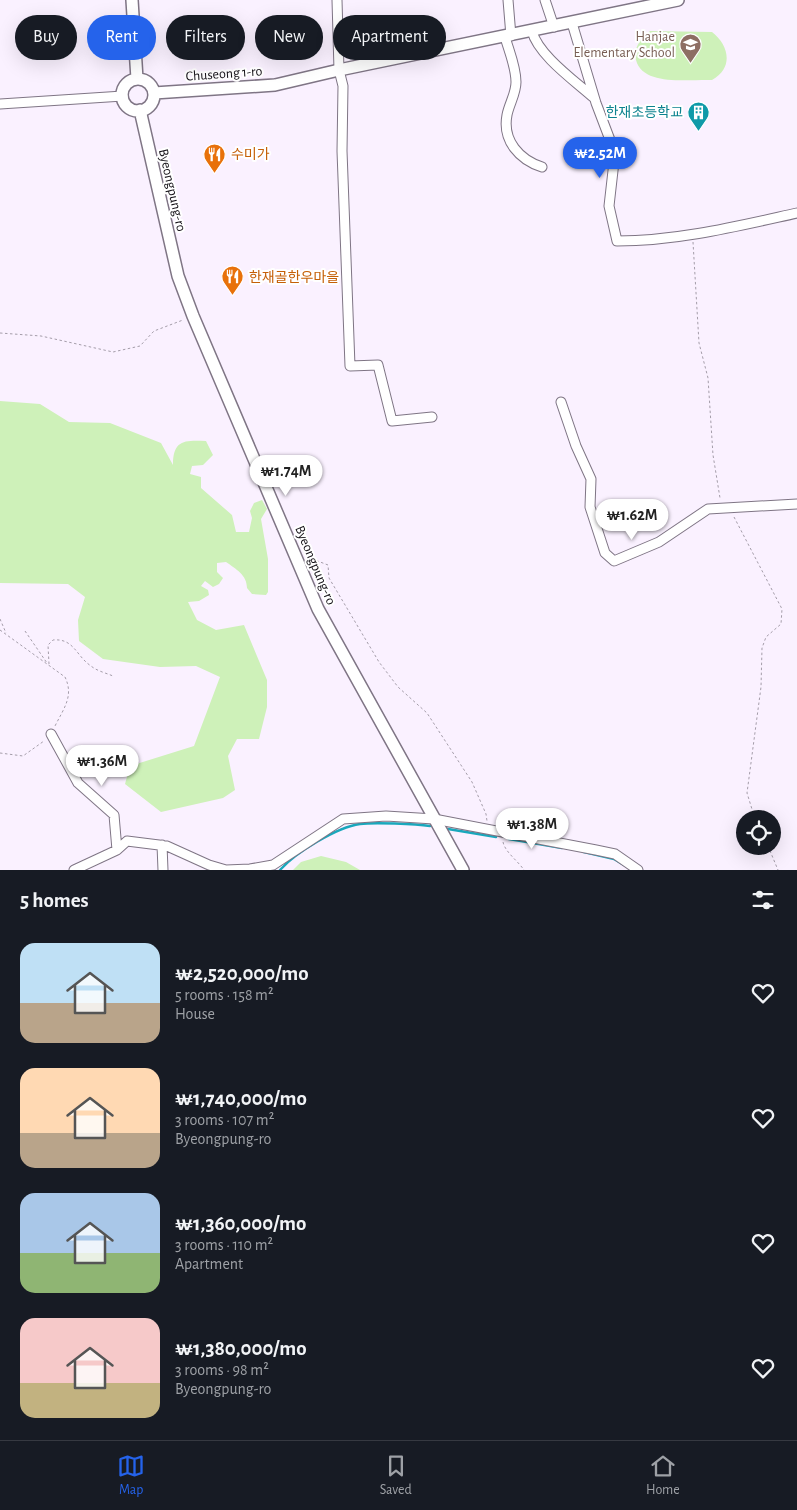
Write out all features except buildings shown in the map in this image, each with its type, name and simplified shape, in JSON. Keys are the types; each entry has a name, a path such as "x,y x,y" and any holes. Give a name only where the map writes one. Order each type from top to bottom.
{"main road":[{"path":"132,0 137,79"},
{"name":"Chuseong 1-ro","path":"154,93 275,85 678,0"},
{"path":"137,79 147,82 154,93 151,104 140,110 128,107 123,96 127,84 137,79"},
{"name":"Byeongpung-ro","path":"140,110 178,276 193,316 297,556 318,610 464,870"}],"street":[{"path":"337,0 339,70 343,86 342,151 350,366 378,365 392,421 432,417"},
{"path":"508,0 508,36 516,82 506,118 508,134 512,147 522,157 542,167"},
{"path":"545,0 554,27"},
{"path":"572,23 595,100 615,154 609,206 616,241 641,241 693,234 722,227 738,228 797,213"},
{"path":"532,32 535,42 543,52 595,100"},
{"path":"0,104 123,96"},
{"path":"561,402 576,446 591,479 590,507 605,553 614,561 659,542 699,513 716,508 797,504"},
{"path":"51,734 78,783 114,815 117,850"},
{"path":"74,870 117,850 127,841 162,845 226,870 252,869 273,865 343,819 386,816 434,819 615,854 638,870"},
{"path":"162,845 163,870"}],"path":[{"path":"693,234 699,343 708,378 713,455 720,499 729,507 782,609 781,624 766,637 762,648 762,688 747,793 752,810"},
{"path":"0,333 41,336 99,350 122,351 140,346 154,331 193,316"},
{"path":"297,556 328,565 329,578 379,662 398,687 427,713 472,782 486,814 487,829"},
{"path":"0,618 6,633"},
{"path":"0,630 65,677 69,687 69,699 51,734 23,756 0,753"},
{"path":"25,631 48,664"},
{"path":"48,664 48,645 52,640 60,639 73,645 90,666 113,676"},
{"path":"502,832 504,847 524,870"},
{"path":"772,855 778,870"}],"green space":[{"path":"650,31 712,32 722,43 727,56 724,69 712,80 668,80 648,74 640,69 635,55 638,44"},
{"path":"0,401 40,404 69,422 110,423 161,443 173,465 175,451 181,443 206,441 213,455 203,465 192,466 190,474 201,477 201,488 232,515 236,532 249,532 252,518 250,511 254,503 262,500 267,509 261,519 268,559 268,592 266,595 252,594 247,588 247,583 243,576 226,562 217,563 217,572 223,578 219,584 213,587 205,581 201,586 208,590 209,595 199,601 188,602 197,620 216,630 244,625 267,680 267,707 259,739 237,739 228,756 235,790 223,798 161,812 125,784 130,766 194,746 220,677 196,666 160,667 103,659 79,641 78,620 85,597 68,584 0,583"},
{"path":"321,856 346,862 360,870 293,870 301,862"}],"waterway":[{"path":"280,870 296,856 317,842 351,826 375,823 430,826"},
{"path":"448,829 496,837"},
{"path":"509,839 562,848"},
{"path":"584,852 614,859 624,865"}],"place":[{"name":"Hanjae Elementary School","path":"691,63"},
{"name":"한재초등학교","path":"699,131"},
{"name":"수미가","path":"215,173"},
{"name":"한재골한우마을","path":"233,296"}]}
